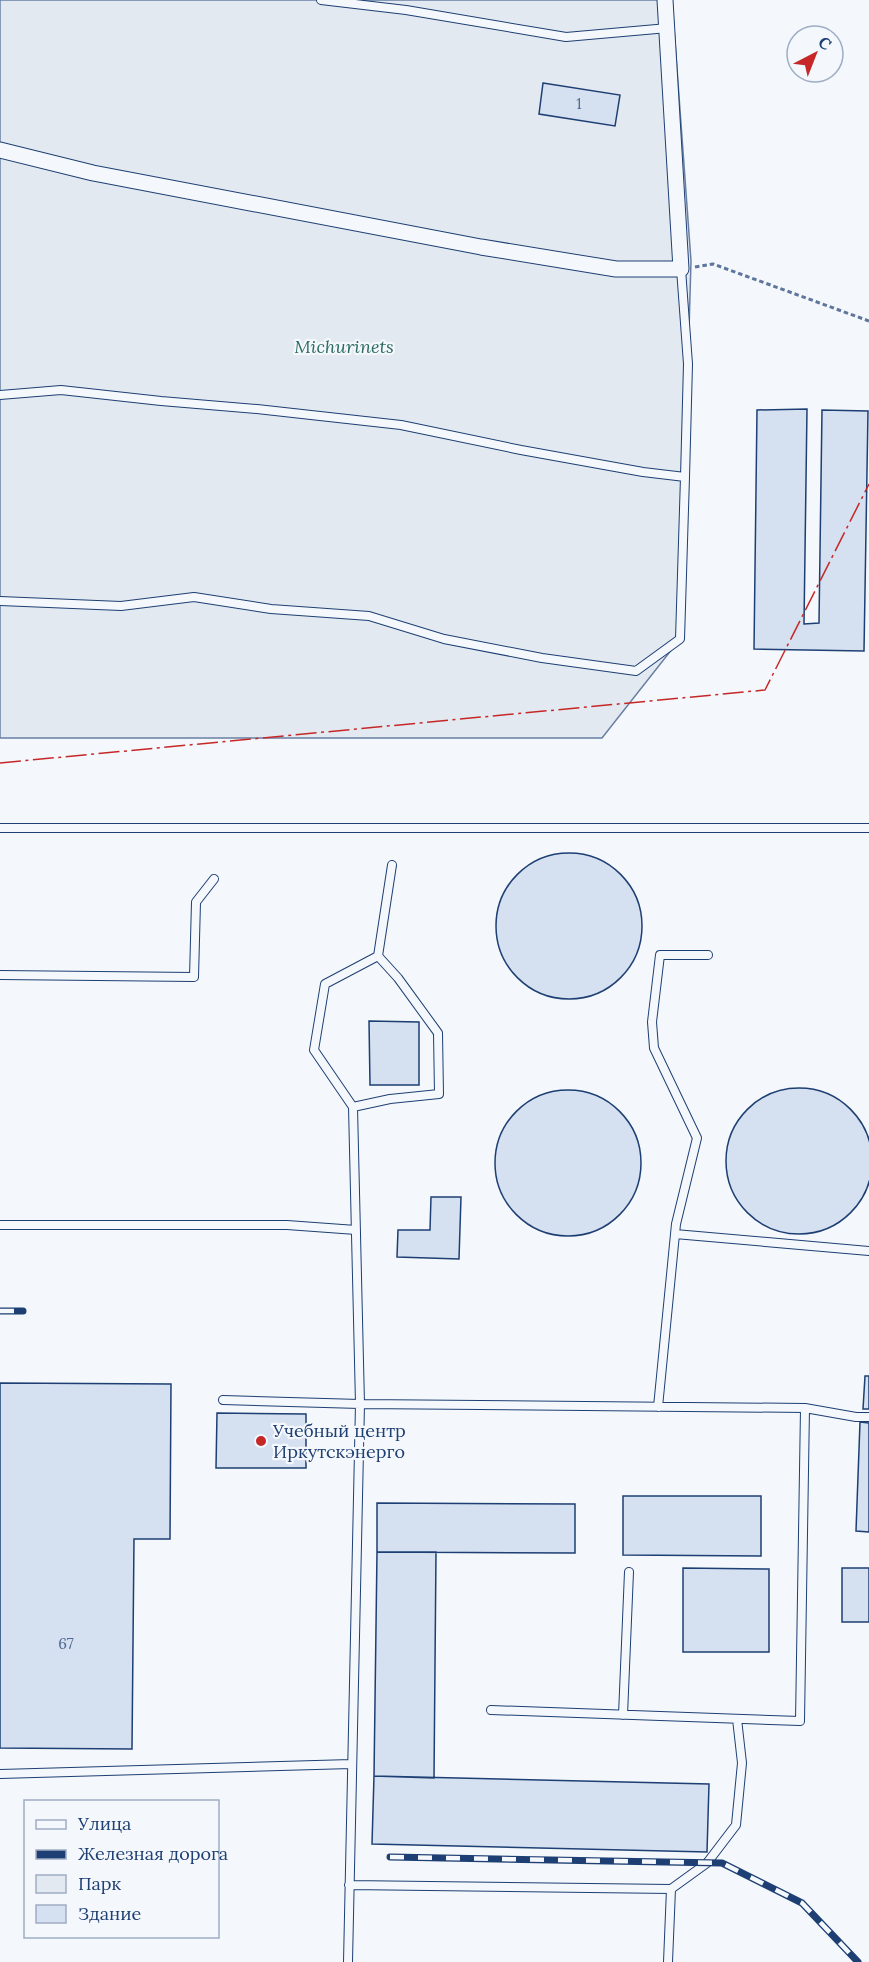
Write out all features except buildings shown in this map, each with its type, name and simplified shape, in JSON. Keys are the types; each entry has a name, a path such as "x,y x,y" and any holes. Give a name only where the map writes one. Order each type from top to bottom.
{"street":[{"path":"0,150 93,173 481,247 616,269 681,269 665,0"}],"lane":[{"path":"321,0 406,10 566,37 668,28"},
{"path":"0,601 121,606 194,597 271,609 369,616 444,639 636,671 680,639 688,364 681,269"},
{"path":"0,395 61,390 401,425 532,453 685,477"},
{"path":"0,828 869,828"},
{"path":"378,957 392,865"},
{"path":"0,975 194,976 196,902 214,879"},
{"path":"658,1407 675,1234 697,1138 654,1048 652,1022 660,955 708,955"},
{"path":"353,1107 390,1099 439,1094 438,1033 398,978 378,957"},
{"path":"348,1962 360,1404 353,1107 314,1050 325,984 378,957"},
{"path":"0,1226 287,1225 356,1230"},
{"path":"675,1234 869,1251"},
{"path":"223,1400 360,1404 805,1408 856,1417 869,1417"},
{"path":"491,1710 800,1721 805,1408"},
{"path":"623,1715 629,1572"},
{"path":"348,1885 671,1889 707,1863 736,1825 742,1763 737,1719"},
{"path":"0,1774 351,1764"},
{"path":"668,1962 671,1889"}],"path":[{"path":"681,269 713,264 869,321"}],"green space":[{"name":"Michurinets","path":"0,0 672,0 691,261 680,639 602,738 0,738"}],"railway":[{"path":"0,1311 23,1311"},
{"path":"390,1857 722,1863 802,1903 858,1962"}],"power":[{"path":"0,763 765,690 869,484"}],"place":[{"name":"Учебный центр Иркутскэнерго","path":"261,1441"}]}
